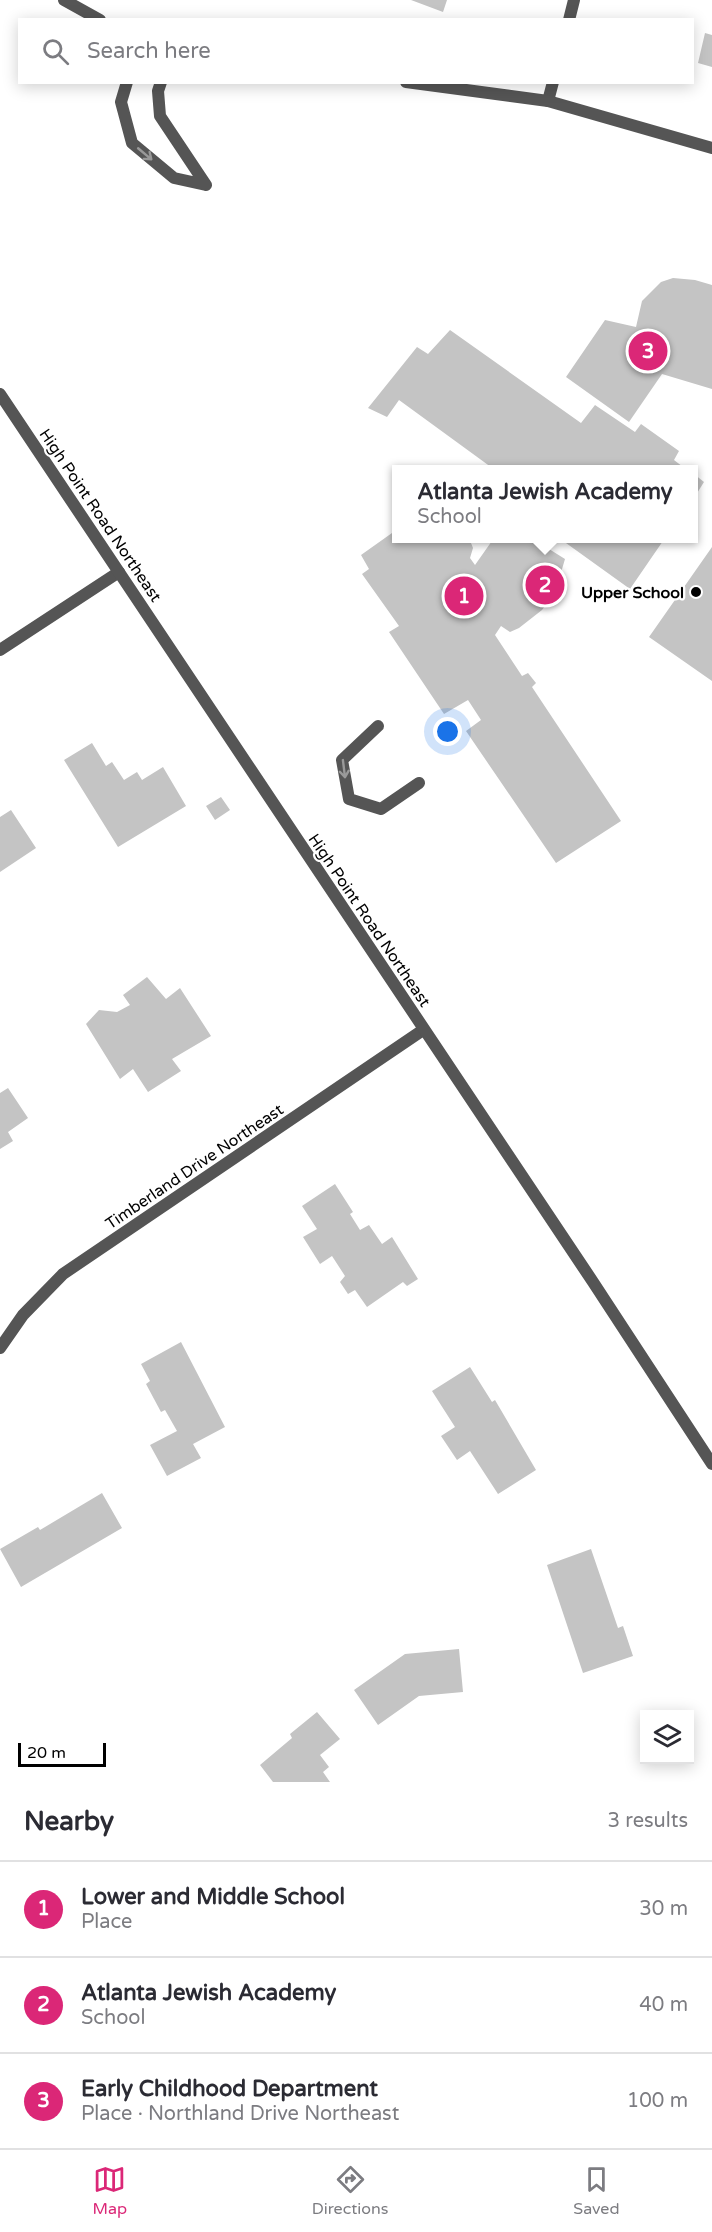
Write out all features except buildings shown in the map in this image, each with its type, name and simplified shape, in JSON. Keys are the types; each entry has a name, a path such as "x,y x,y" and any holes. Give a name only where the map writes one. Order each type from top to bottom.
{"street":[{"path":"64,0 96,18"},
{"path":"570,18 574,0"},
{"path":"126,84 121,102 132,143 174,178 206,185 159,116 158,91 160,84"},
{"path":"421,84 548,101 712,148"},
{"path":"548,101 552,84"},
{"name":"High Point Road Northeast","path":"0,394 712,1464"},
{"path":"0,650 119,572"},
{"path":"378,726 342,760 349,799 381,809 419,783"},
{"name":"Timberland Drive Northeast","path":"0,1348 23,1314 63,1274 423,1030"}],"place":[{"name":"Early Childhood Department","path":"648,351"},
{"name":"Atlanta Jewish Academy","path":"545,585"},
{"name":"Upper School","path":"696,592"},
{"name":"Lower and Middle School","path":"464,596"}]}
